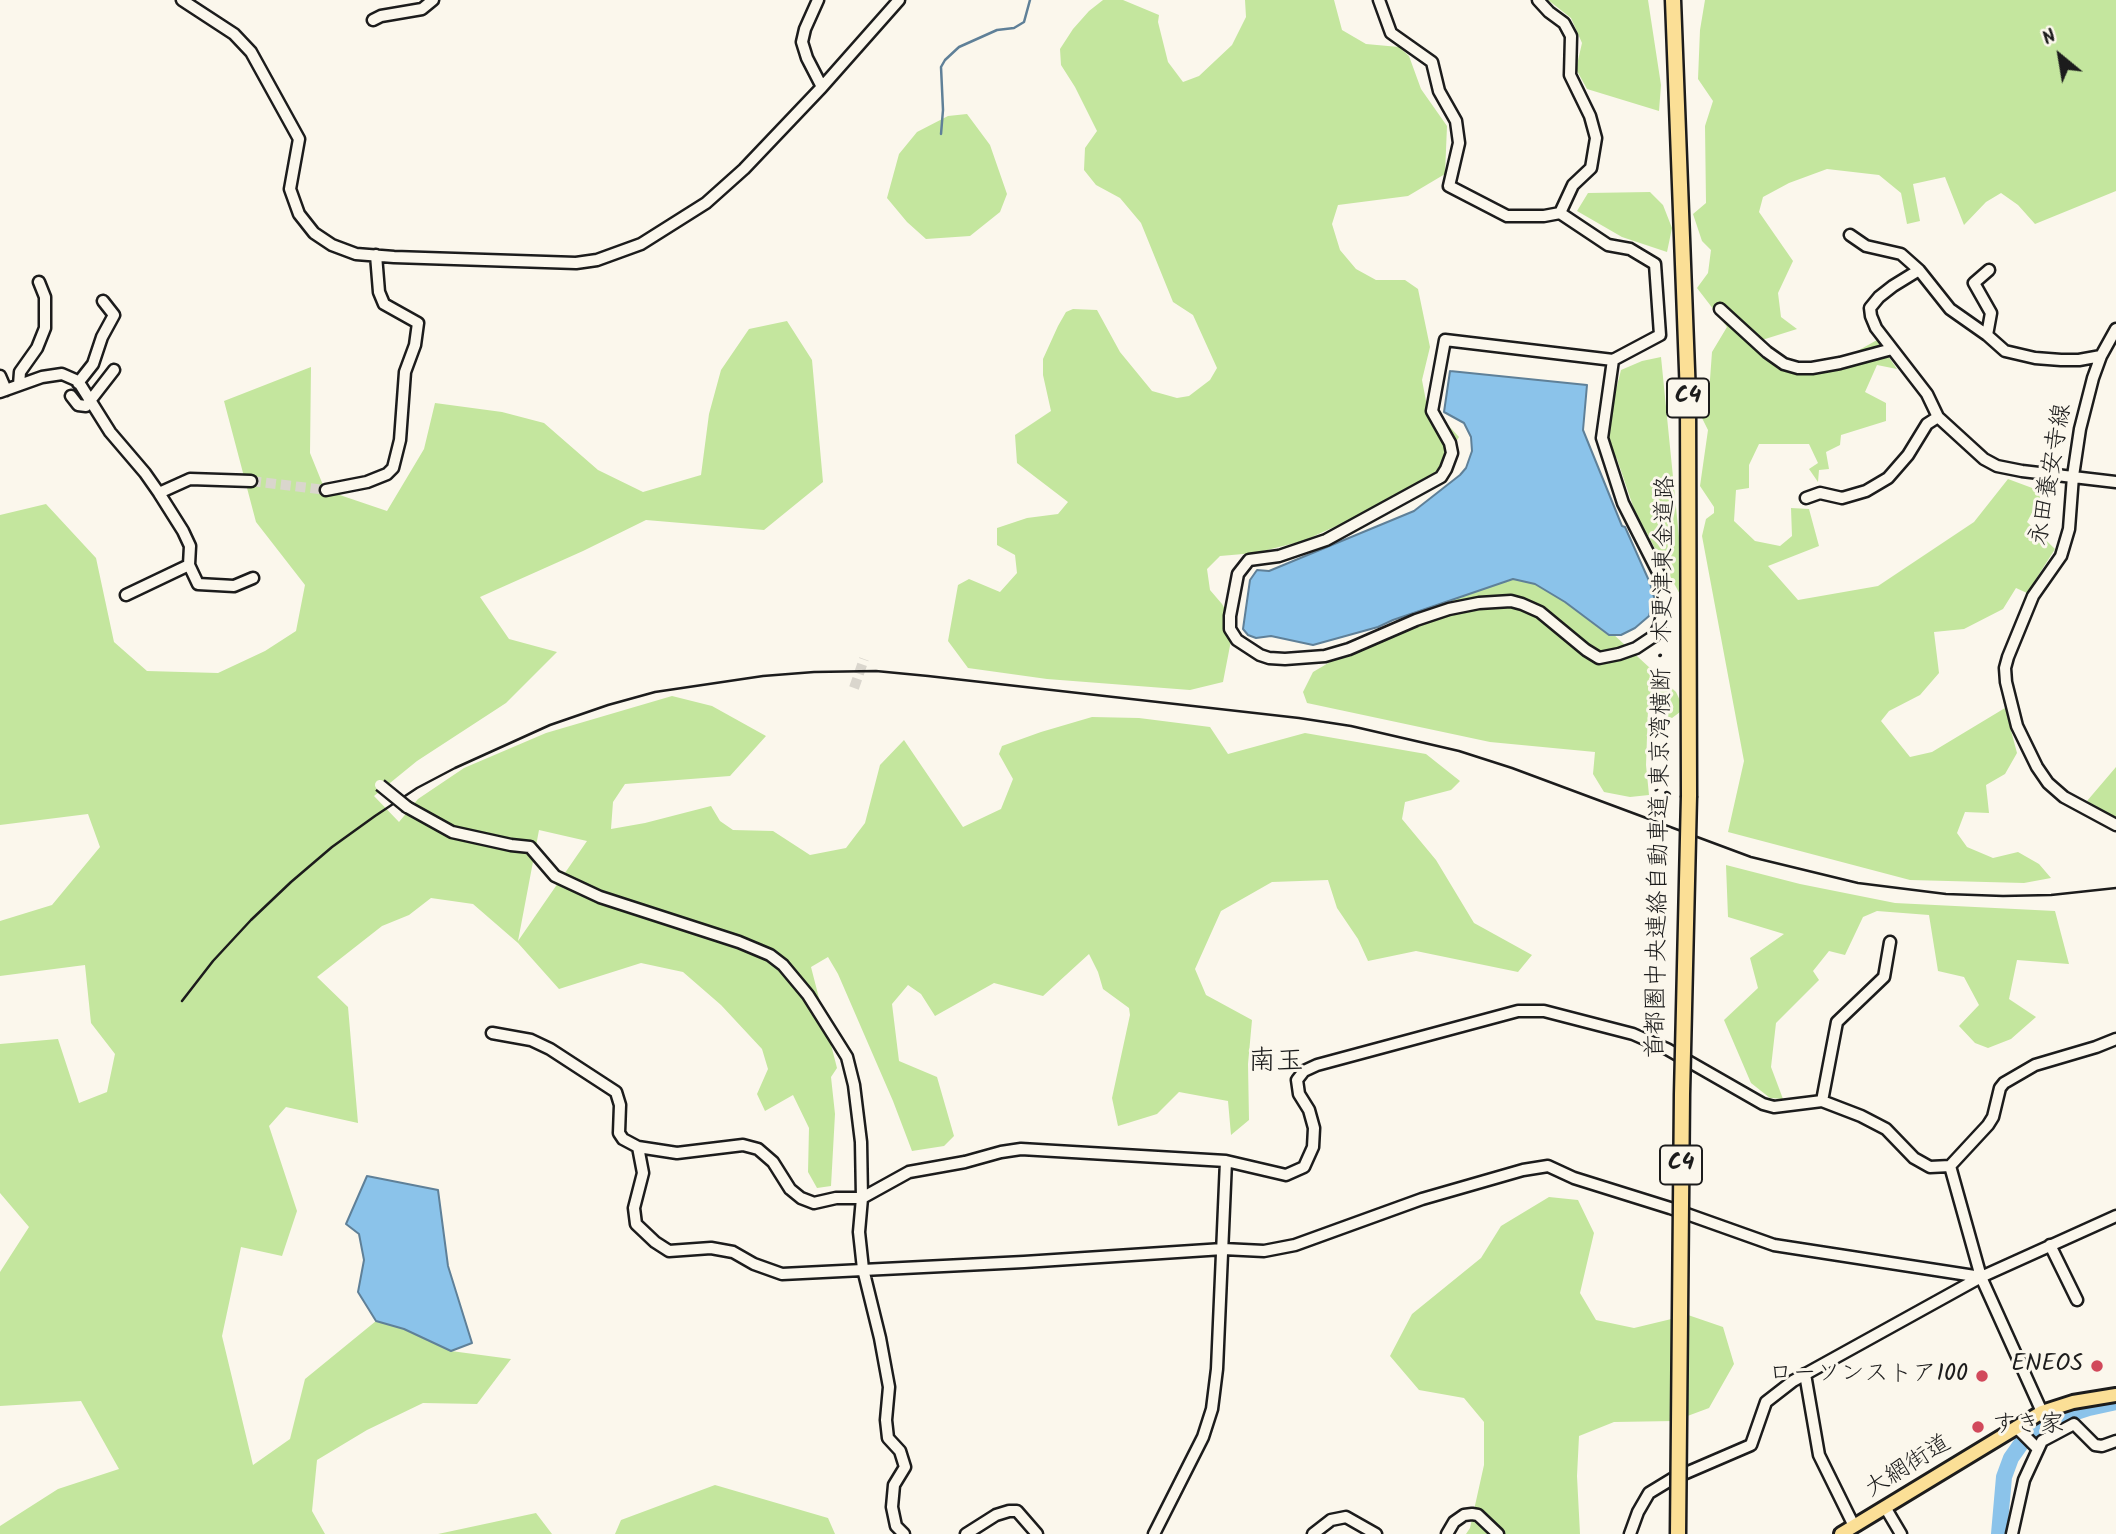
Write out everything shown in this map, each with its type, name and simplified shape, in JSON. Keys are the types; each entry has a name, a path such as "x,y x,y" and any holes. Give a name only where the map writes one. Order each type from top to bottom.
{"highway":[{"name":"首都圏中央連絡自動車道;東京湾横断・木更津東金道路","path":"1673,0 1688,396 1689,796 1682,1094 1678,1534"}],"main road":[{"name":"大網街道","path":"1841,1534 2042,1412 2073,1402 2116,1395"}],"street":[{"path":"182,0 233,34 251,52 296,131 299,139 290,190 299,214 314,233 332,245 356,254 576,263 597,260 641,244 706,203 744,169 822,87 899,0"},
{"path":"373,20 381,16 422,9 433,0"},
{"path":"818,0 804,29 802,42 822,87"},
{"path":"1379,0 1391,33 1432,62 1439,91 1456,121 1459,143 1449,186 1507,216 1560,213 1608,245 1630,248 1655,264 1660,335 1613,360 1444,340 1432,411 1450,443 1452,453 1441,477 1326,540 1279,556 1249,560 1238,574 1230,616 1230,629 1237,640 1269,658 1325,656 1449,609 1479,603 1511,601 1540,612 1599,658 1628,651 1654,636 1663,611 1661,579 1623,503 1602,438 1613,360"},
{"path":"1538,0 1564,23 1571,36 1570,75 1590,116 1596,138 1591,168 1573,185 1560,213"},
{"path":"1850,235 1866,246 1901,254 1919,270 1950,309 2005,351 2014,355 2061,360 2101,356"},
{"path":"326,490 367,482 387,474 393,468 400,440 405,372 415,345 418,323 384,304 379,292 376,255"},
{"path":"1919,270 1893,286 1870,308 1871,316 1876,328 1927,394 1938,417 1984,459 1997,466 2116,482"},
{"path":"1987,335 1991,313 1974,283 1989,270"},
{"path":"19,385 20,372 37,348 45,328 45,297 39,282"},
{"path":"78,383 93,364 102,337 114,315 103,301"},
{"path":"1720,309 1767,352 1784,364 1798,369 1840,363 1892,349"},
{"name":"永田養安寺線","path":"2116,329 2101,356 2093,378 2080,429 2069,528 2061,556 2033,596 2008,657 2006,682 2017,726 2048,783 2064,797 2116,825"},
{"path":"71,396 78,405 86,406 114,370"},
{"path":"0,376 3,391 42,377 62,374 78,383 110,432 159,493 183,531 191,547 189,565 198,584 234,586 253,578"},
{"path":"1806,498 1820,493 1842,498 1866,491 1888,478 1908,455 1927,425 1938,417"},
{"path":"159,493 190,479 251,481"},
{"path":"126,596 189,565"},
{"path":"380,785 407,807 452,832 530,847 555,876 600,897 739,942 770,956 783,965 808,995 847,1058 854,1085 860,1124 862,1198 859,1233 863,1269 889,1387 886,1420 888,1438 900,1451 905,1467 894,1485 892,1507 896,1526 904,1534"},
{"path":"1822,1101 1837,1022 1884,977 1890,942"},
{"path":"492,1033 531,1040 550,1049 616,1092 620,1105 619,1133 623,1139 638,1147 677,1153 743,1145 758,1149 773,1162 790,1189 801,1198 814,1203 836,1198 862,1198 909,1171 1021,1149 1226,1161 1286,1175 1304,1167 1313,1147 1314,1128 1310,1110 1299,1094 1297,1080 1304,1072 1317,1065 1518,1011 1544,1012 1633,1034 1667,1049 1763,1104 1774,1107 1822,1101 1886,1129 1914,1158 1930,1167 1950,1166 1988,1125 2004,1083 2035,1065 2116,1039"},
{"path":"638,1147 643,1173 634,1208 636,1224 655,1242 669,1251 710,1248 733,1252 754,1264 782,1274 1223,1249 1264,1251 1295,1245 1422,1199 1523,1170 1548,1166 1574,1178 1680,1211 1774,1245 1981,1277"},
{"path":"1160,1532 1203,1437 1212,1409 1217,1369 1226,1161"},
{"path":"1950,1166 1981,1277 2042,1412"},
{"path":"1630,1534 1649,1493 1672,1479 1751,1445 1766,1402 1805,1374 1981,1277 2116,1216"},
{"path":"2050,1245 2077,1300"},
{"path":"1805,1374 1819,1455 1854,1526"},
{"path":"2012,1534 2024,1480 2037,1448 2047,1436 2074,1424 2095,1445 2102,1446 2116,1441"},
{"path":"2016,1427 2037,1448"},
{"path":"1885,1507 1901,1534"},
{"path":"966,1534 996,1515 1017,1511 1037,1534"},
{"path":"1447,1534 1454,1522 1472,1514 1478,1515 1498,1534"},
{"path":"1313,1534 1331,1520 1346,1517 1376,1534"}],"green space":[{"path":"1103,0 1123,0 1159,15 1158,22 1168,62 1183,82 1199,76 1232,45 1246,17 1245,0 1334,0 1342,30 1366,44 1399,47 1409,56 1421,89 1447,126 1445,174 1408,196 1338,205 1332,224 1340,250 1356,269 1376,280 1405,280 1418,289 1430,347 1422,380 1426,401 1459,437 1439,470 1343,523 1303,541 1255,553 1220,556 1207,569 1210,590 1234,625 1223,682 1190,690 1047,679 968,668 948,641 958,585 969,579 1000,592 1017,573 1015,555 997,545 997,528 1027,518 1058,514 1068,502 1017,463 1015,435 1051,411 1043,375 1043,359 1066,312 1073,309 1097,310 1120,352 1152,391 1177,398 1189,396 1210,380 1217,368 1193,315 1173,302 1141,223 1120,198 1096,185 1084,170 1085,148 1097,131 1061,65 1060,49 1073,29"},
{"path":"1548,0 1648,0 1661,85 1659,111 1587,89 1576,69 1582,43 1571,18"},
{"path":"1705,0 2116,0 2116,191 2035,224 2018,205 2001,193 1986,202 1964,225 1945,177 1913,184 1920,221 1907,224 1901,193 1879,175 1827,169 1789,183 1763,197 1759,212 1793,261 1778,293 1781,317 1797,329 1762,340 1760,351 1778,369 1804,375 1835,368 1852,354 1877,340 1897,369 1877,365 1865,392 1886,403 1886,421 1841,435 1840,445 1826,452 1829,469 1819,470 1818,482 1809,469 1818,463 1809,444 1759,444 1749,465 1749,488 1736,490 1734,521 1755,541 1780,546 1792,536 1791,508 1809,509 1819,546 1768,566 1798,600 1878,586 1974,522 2008,479 2043,492 2027,522 2055,549 2027,593 2016,588 2003,609 1964,629 1934,632 1939,673 1920,695 1889,711 1881,721 1910,757 1932,752 2005,708 2017,753 2005,774 1986,785 1989,813 1965,812 1957,833 1967,847 1993,858 2018,852 2039,864 2051,878 2024,883 1910,880 1728,832 1744,761 1702,536 1706,519 1714,513 1714,507 1700,486 1708,430 1701,416 1708,407 1712,352 1727,327 1697,288 1708,273 1711,250 1702,241 1693,214 1706,203 1705,126 1713,101 1698,79 1700,30"},
{"path":"967,114 990,145 1007,194 1000,212 970,236 926,239 887,198 899,154 917,132 948,116"},
{"path":"1650,192 1663,205 1672,228 1667,252 1622,237 1577,211 1588,193"},
{"path":"787,321 812,360 823,482 764,530 646,520 480,597 509,639 557,652 506,703 417,761 374,796 399,822 418,799 464,768 546,733 672,696 712,706 766,736 730,776 625,784 613,802 611,829 711,806 720,821 733,830 773,831 810,855 846,848 865,823 880,765 904,740 963,827 1001,809 1013,779 999,754 1002,746 1092,717 1139,718 1210,727 1228,754 1305,733 1426,754 1460,781 1451,790 1405,802 1402,819 1436,860 1474,923 1532,955 1518,972 1416,951 1368,961 1358,939 1337,908 1328,880 1272,882 1221,911 1195,969 1206,995 1252,1020 1248,1064 1249,1120 1231,1135 1228,1101 1179,1092 1157,1114 1118,1126 1112,1098 1130,1015 1129,1008 1103,989 1089,954 1043,996 994,983 935,1016 921,994 908,985 892,1004 899,1061 937,1077 954,1136 944,1146 912,1151 893,1101 838,974 828,957 811,967 837,1068 831,1077 835,1114 831,1186 817,1188 808,1172 809,1128 793,1095 765,1111 757,1094 768,1069 762,1049 721,1005 683,972 641,963 559,989 518,943 473,904 431,898 409,915 382,926 317,977 348,1007 358,1123 286,1107 269,1126 297,1211 282,1256 241,1247 222,1336 253,1465 290,1439 305,1379 376,1321 404,1329 451,1351 511,1359 477,1404 423,1403 367,1430 317,1460 312,1511 325,1534 0,1534 0,1526 58,1489 119,1469 81,1401 0,1406 0,1272 29,1227 0,1193 0,1044 58,1039 79,1103 107,1092 115,1054 91,1023 85,965 0,976 0,921 52,905 100,847 88,814 0,825 0,515 46,504 96,558 114,642 147,671 218,673 265,651 296,631 305,585 256,522 224,401 311,367 310,453 325,490 387,511 424,449 435,403 502,412 544,423 598,470 643,492 701,475 709,414 721,370 749,329","holes":["539,830 587,841 518,941"]},
{"path":"1661,357 1682,567 1682,598 1635,512 1617,459 1600,435 1610,414 1621,370"},
{"path":"1513,579 1535,584 1600,622 1676,692 1684,709 1672,718 1648,709 1646,765 1649,795 1630,797 1604,792 1593,774 1595,752 1490,742 1307,703 1303,692 1313,672 1448,593"},
{"path":"2116,767 2116,818 2087,801"},
{"path":"1726,865 1800,884 1895,903 2055,911 2069,964 2017,960 2009,999 2036,1017 2011,1039 1988,1048 1975,1043 1959,1026 1979,1005 1964,977 1938,971 1929,915 1877,911 1863,917 1845,955 1829,951 1813,971 1819,980 1776,1023 1771,1067 1783,1099 1770,1098 1751,1083 1724,1020 1758,988 1750,958 1784,934 1728,917"},
{"path":"1549,1197 1578,1200 1594,1233 1580,1293 1596,1320 1634,1328 1688,1315 1723,1327 1734,1364 1709,1408 1674,1421 1614,1422 1579,1436 1577,1476 1580,1534 1466,1534 1470,1528 1484,1465 1484,1422 1464,1398 1419,1390 1390,1356 1412,1314 1481,1258 1501,1226"},
{"path":"715,1485 828,1518 835,1534 615,1534 621,1520"},
{"path":"536,1513 552,1534 438,1534"}],"water":[{"path":"1450,371 1587,385 1583,430 1622,526 1625,527 1650,583 1654,597 1649,616 1621,635 1609,635 1565,602 1535,584 1513,579 1378,627 1313,645 1271,636 1256,638 1248,635 1243,629 1250,580 1257,570 1269,571 1414,511 1466,468 1472,451 1471,437 1464,423 1444,412"},
{"path":"367,1176 438,1190 448,1266 472,1343 451,1351 404,1329 376,1321 358,1292 364,1260 359,1234 346,1224"}],"waterway":[{"path":"941,134 941,67 945,60 959,47 997,30 1014,28 1024,22 1030,0"},
{"path":"1999,1534 2004,1477 2011,1458 2023,1441 2049,1421 2116,1402"}],"tunnel":[{"path":"251,481 326,490"},
{"path":"854,688 864,659"}],"railway":[{"path":"182,1001 213,961 251,920 332,847 417,788 455,768 550,725 655,692 763,676 814,672 876,671 928,676 1351,726 1459,751 1512,768 1751,857 1858,883 1946,894 2003,896 2051,895 2116,888"}],"place":[{"name":"ENEOS","path":"2097,1366"},
{"name":"ローソンストア100","path":"1982,1376"},
{"name":"すき家","path":"1978,1427"}],"district":[{"name":"南玉","path":"1276,1064"}]}
